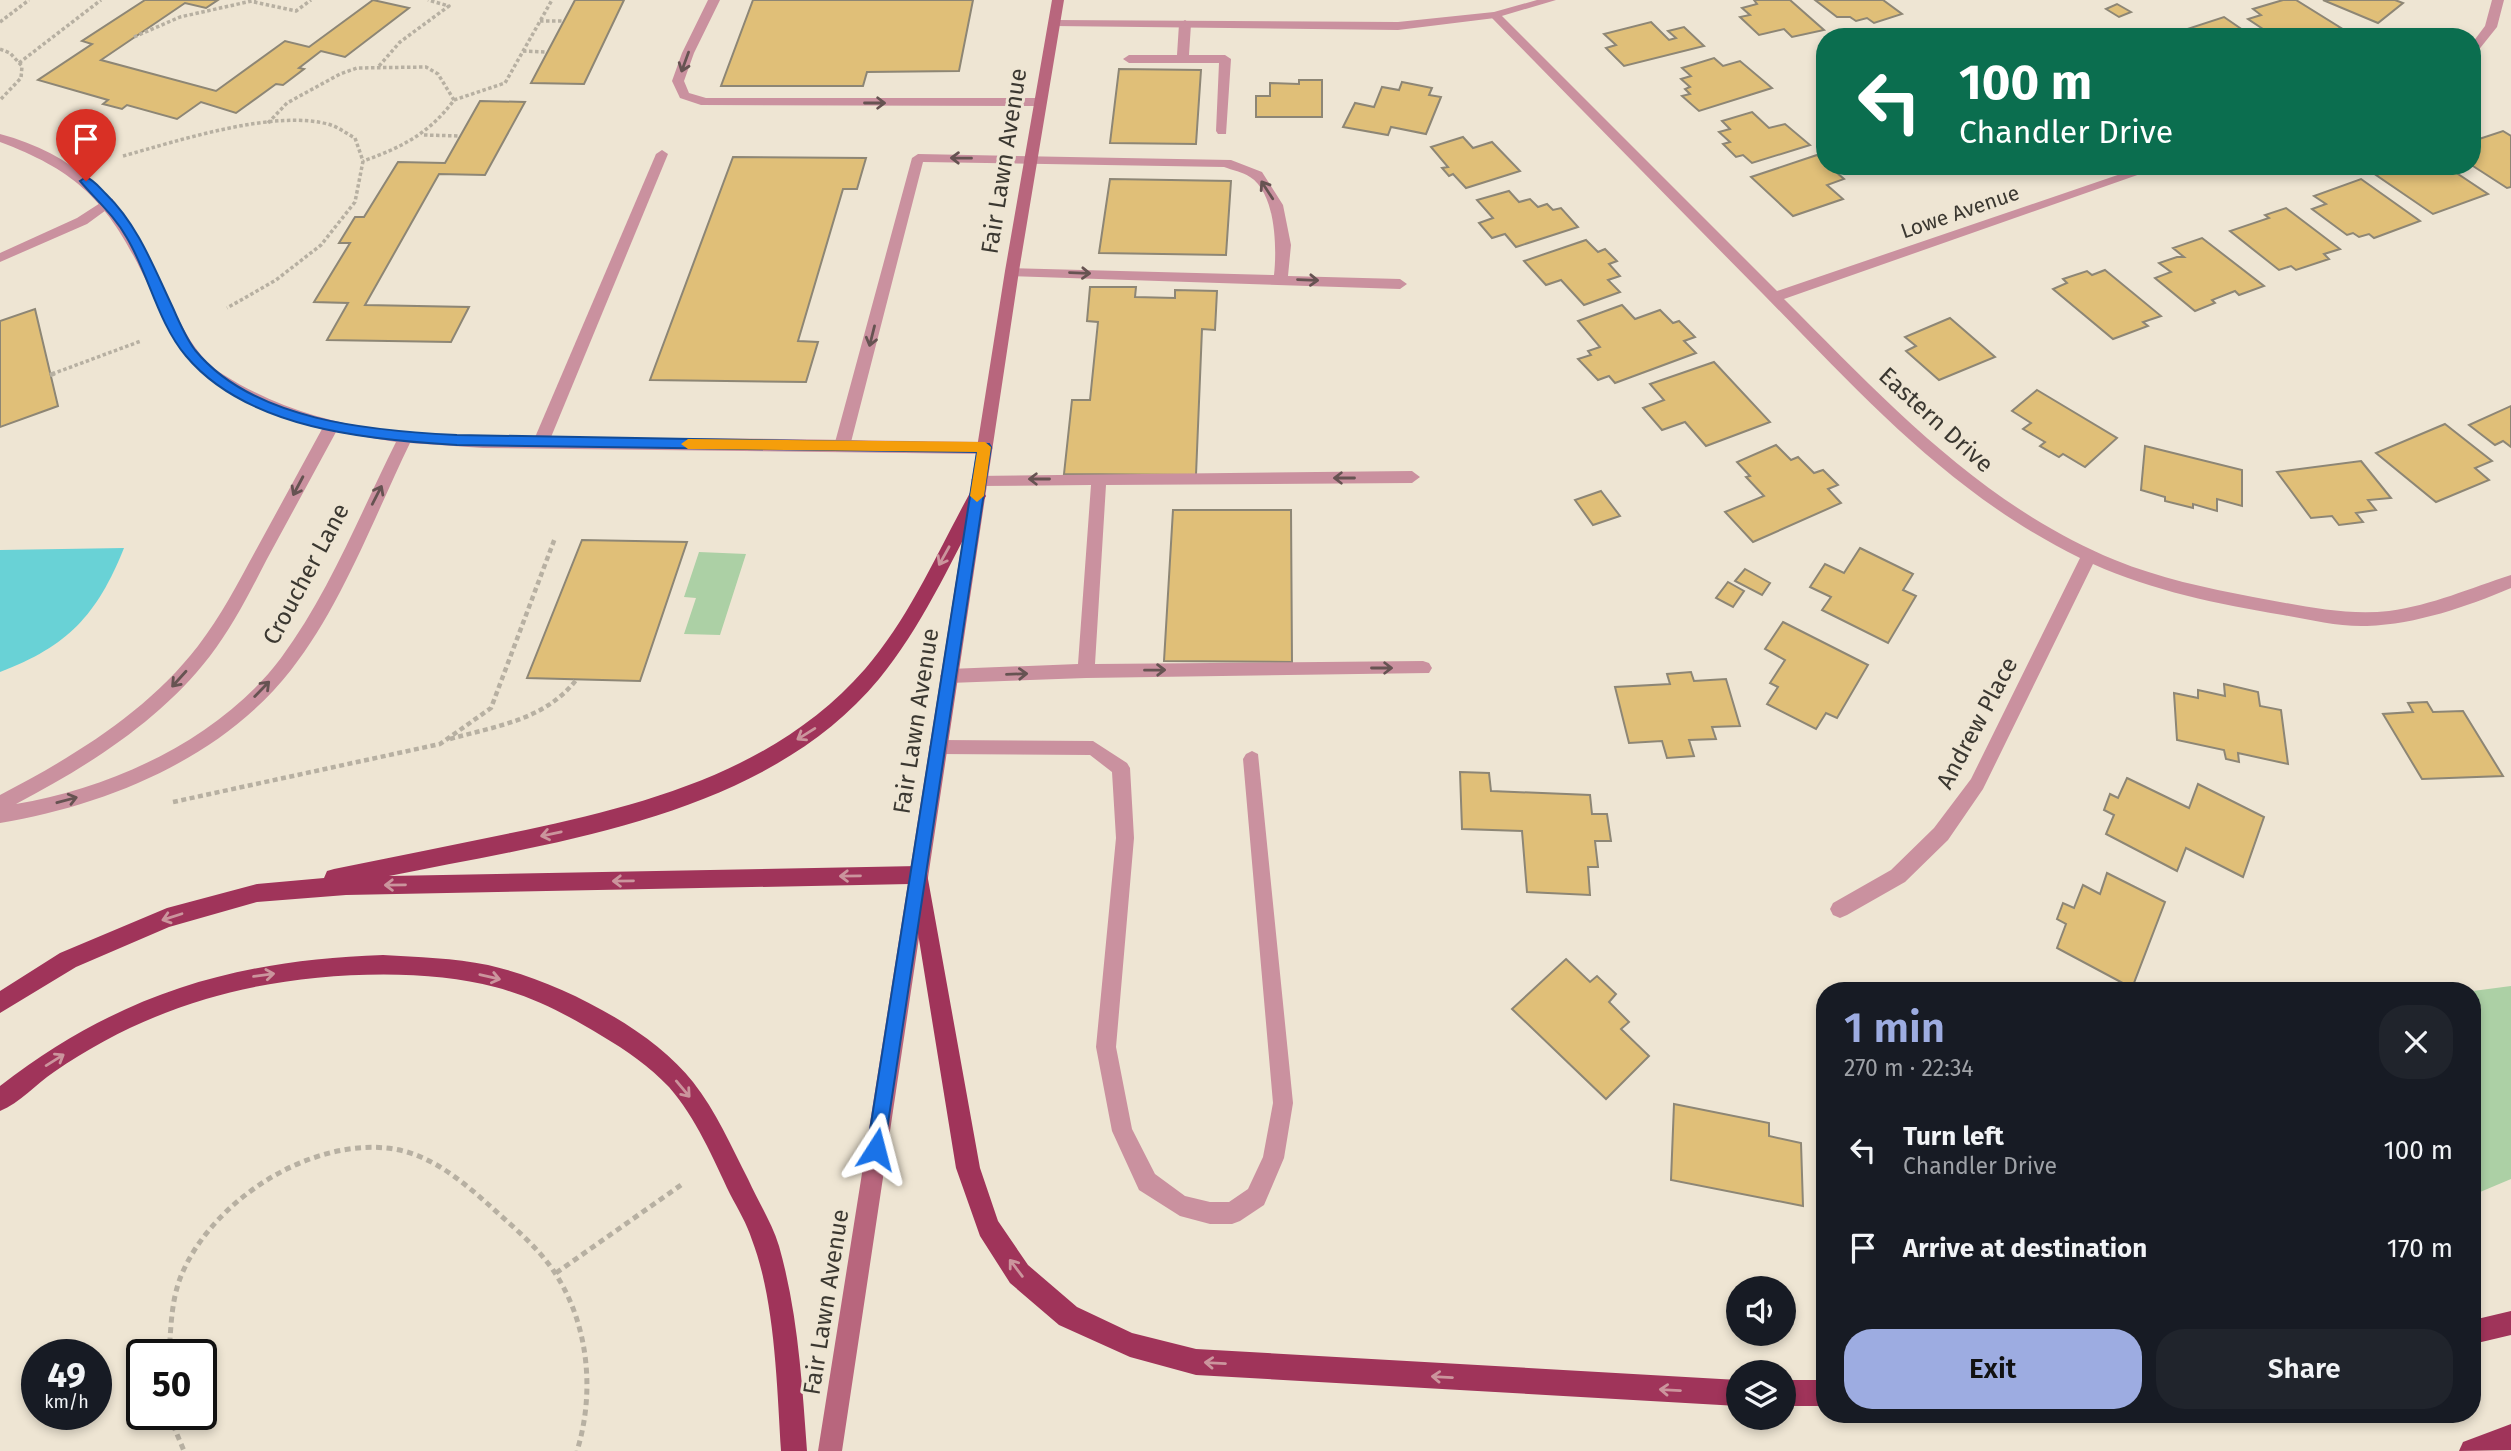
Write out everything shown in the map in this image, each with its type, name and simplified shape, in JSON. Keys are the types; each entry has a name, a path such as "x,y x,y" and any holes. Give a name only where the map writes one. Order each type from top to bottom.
{"highway":[{"path":"0,1003 68,960 167,918 257,893 607,822 682,799 751,768 821,724 872,674 909,620 978,488"},
{"path":"257,893 346,886 919,875 955,1100 968,1168 982,1212 988,1227 1019,1273 1068,1316 1130,1345 1196,1362 1726,1392"},
{"path":"0,1100 23,1080 98,1034 167,1001 252,976 336,965 416,966 492,976 561,1000 633,1041 685,1089 725,1157 767,1245 787,1347 794,1451"},
{"path":"2481,1330 2511,1323"},
{"path":"1796,1393 1816,1393"},
{"path":"2472,1451 2511,1437"}],"main road":[{"name":"Fair Lawn Avenue","path":"830,1451 1012,271 1058,0"}],"street":[{"path":"714,0 688,52 678,81 684,95 705,102 1040,102"},
{"path":"1054,23 1398,26 1495,15 1550,0"},
{"path":"2481,39 2490,27 2498,0"},
{"name":"Eastern Drive","path":"1495,15 1908,432 1958,476 2022,519 2089,556 2160,581 2231,600 2367,619 2435,609 2467,600 2511,581"},
{"path":"1183,59 1185,24"},
{"path":"1129,59 1225,59 1222,131"},
{"path":"0,138 52,160 86,181 108,202 134,239 190,352 214,376 244,396 284,412 331,426 405,438 985,447"},
{"path":"541,442 662,154"},
{"path":"842,446 918,158 1226,163 1257,175 1276,205 1284,245 1282,279"},
{"name":"Lowe Avenue","path":"1775,297 2131,175"},
{"path":"0,258 82,221 108,202"},
{"path":"1012,271 1400,284"},
{"name":"Croucher Lane","path":"0,803 64,770 118,733 166,693 204,651 235,604 331,426"},
{"name":"Croucher Lane","path":"0,815 73,799 132,778 191,747 242,710 284,666 313,623 405,438"},
{"path":"978,488 1099,479 1412,477"},
{"path":"1086,671 1099,479"},
{"name":"Andrew Place","path":"1840,909 1898,876 1941,834 1978,784 2089,556"},
{"path":"949,676 1086,671 1423,668"},
{"path":"938,747 1093,748 1121,768 1125,838 1106,1047 1122,1131 1147,1182 1180,1205 1210,1213 1232,1213 1256,1197 1273,1158 1283,1103 1252,759"}],"path":[{"path":"0,22 29,0"},
{"path":"19,63 101,0"},
{"path":"134,37 180,17 255,1 296,11 311,0"},
{"path":"378,66 400,42 449,6 428,0"},
{"path":"363,161 397,150 423,135 454,100 505,83 552,0"},
{"path":"540,21 564,21"},
{"path":"0,49 10,53 19,63 21,78 0,100"},
{"path":"523,51 547,52"},
{"path":"268,124 287,103 340,74 357,68 426,67 438,74 454,100"},
{"path":"123,156 200,136 302,120 330,124 355,138 363,161 355,202 321,245 276,280 227,308"},
{"path":"423,135 460,136"},
{"path":"50,375 176,327"},
{"path":"173,803 440,744 446,740 491,708 555,538"},
{"path":"446,740 549,708 566,696 576,680"},
{"path":"170,1339 173,1301 186,1267 219,1219 262,1184 312,1157 359,1145 395,1149 428,1159 475,1192 519,1232 556,1273 577,1320 586,1366 587,1401 582,1439 577,1451"},
{"path":"556,1273 681,1185"},
{"path":"175,1430 184,1451"}],"green space":[{"path":"699,552 746,554 720,635 684,634 696,598 684,597"},
{"path":"2511,986 2511,1179 2481,1192 2481,990"}],"water":[{"path":"124,548 103,592 77,625 44,651 0,672 0,550"}],"building":[{"path":"145,0 218,0 206,8 185,3 101,60 216,91 285,41 309,47 373,0 409,8 345,57 321,51 283,85 276,84 236,113 201,102 177,119 127,105 122,109 103,104 108,100 38,80 92,44 82,41"},
{"path":"575,0 624,0 584,84 531,83"},
{"path":"753,0 973,0 959,71 867,72 863,86 721,86"},
{"path":"1754,0 1790,0 1822,28 1792,37 1784,29 1759,35 1740,17 1750,15 1742,8 1757,4"},
{"path":"1815,0 1883,0 1902,14 1874,23 1867,18 1856,21 1850,17 1837,17"},
{"path":"2283,0 2296,0 2341,28 2262,28 2248,19 2261,15 2253,9"},
{"path":"2323,0 2395,0 2403,3 2378,23"},
{"path":"2117,4 2131,12 2119,17 2106,9"},
{"path":"2224,17 2240,28 2190,28"},
{"path":"1651,22 1669,40 1676,38 1668,31 1684,27 1704,46 1624,66 1606,48 1616,45 1604,34"},
{"path":"1714,58 1723,66 1740,61 1772,88 1699,111 1682,96 1690,94 1685,89 1690,87 1681,79 1691,76 1682,68"},
{"path":"1119,69 1201,70 1196,144 1110,143"},
{"path":"1299,80 1322,80 1322,117 1256,117 1256,96 1270,96 1270,83 1299,84"},
{"path":"1402,82 1432,88 1429,95 1441,97 1426,134 1391,127 1388,135 1343,127 1355,103 1374,107 1382,87 1399,90"},
{"path":"480,101 525,102 485,175 439,174 365,305 469,307 451,342 327,340 348,303 314,302 350,243 339,243 355,217 364,217 398,162 445,163"},
{"path":"1752,112 1769,128 1785,124 1810,145 1752,163 1743,155 1736,157 1723,144 1730,142 1719,132 1730,129 1722,121"},
{"path":"2503,131 2511,136 2511,187 2507,188 2481,171 2481,138"},
{"path":"1463,137 1473,148 1492,142 1520,171 1466,188 1453,174 1449,176 1442,168 1448,167 1431,147"},
{"path":"1816,155 1816,175 1839,175 1844,179 1827,185 1843,199 1793,216 1751,177"},
{"path":"733,157 866,158 857,189 843,189 798,341 818,342 806,382 650,380"},
{"path":"2376,175 2460,175 2488,194 2433,214"},
{"path":"1110,179 1231,181 1226,255 1099,253"},
{"path":"2361,179 2420,221 2374,238 2369,234 2359,237 2353,233 2347,235 2312,209 2326,204 2314,196"},
{"path":"1509,191 1519,202 1530,199 1538,207 1547,204 1553,210 1561,208 1578,227 1516,247 1505,234 1492,238 1479,223 1493,218 1477,200"},
{"path":"2286,208 2340,249 2324,254 2329,259 2296,270 2291,266 2279,270 2230,231 2269,218 2265,215"},
{"path":"2202,238 2264,286 2239,295 2235,291 2212,300 2215,303 2195,311 2155,278 2171,272 2159,263 2184,257 2173,248"},
{"path":"1586,240 1598,252 1605,249 1617,261 1609,264 1620,276 1608,280 1620,292 1584,305 1561,280 1546,285 1524,261"},
{"path":"2105,270 2161,316 2143,322 2148,326 2113,339 2053,289 2067,283 2063,279 2087,271 2092,275"},
{"path":"1090,287 1136,287 1135,297 1175,298 1175,290 1217,291 1215,330 1202,329 1196,475 1064,474 1072,400 1090,400 1098,322 1087,321"},
{"path":"1622,305 1635,319 1660,310 1673,323 1679,321 1695,337 1684,341 1696,353 1615,383 1609,376 1598,380 1578,359 1591,355 1588,351 1600,347 1578,321"},
{"path":"35,309 58,406 0,427 0,321"},
{"path":"1950,318 1995,357 1939,380 1906,351 1916,346 1905,337"},
{"path":"1714,362 1770,422 1706,446 1685,422 1662,430 1643,408 1664,400 1650,384"},
{"path":"2037,390 2117,438 2085,467 2063,454 2059,457 2040,446 2045,442 2023,429 2031,423 2012,411"},
{"path":"2511,406 2511,447 2503,441 2495,445 2469,425"},
{"path":"2445,424 2492,461 2475,468 2489,480 2436,502 2376,453"},
{"path":"1776,445 1791,460 1798,457 1814,473 1823,470 1838,485 1828,489 1841,503 1753,542 1725,512 1764,496 1746,477 1750,476 1737,462"},
{"path":"2145,446 2242,470 2242,506 2217,499 2217,511 2193,504 2193,508 2165,501 2165,497 2141,490"},
{"path":"2361,461 2391,498 2368,500 2376,510 2356,513 2363,522 2339,525 2332,516 2311,518 2277,472"},
{"path":"1601,491 1620,516 1593,525 1575,500"},
{"path":"1173,510 1291,510 1292,662 1164,661"},
{"path":"582,540 687,542 640,681 527,678"},
{"path":"1860,548 1913,574 1903,590 1916,596 1888,643 1822,610 1831,597 1810,587 1825,564 1844,573"},
{"path":"1745,569 1770,583 1762,595 1735,581"},
{"path":"1728,582 1744,591 1733,607 1716,598"},
{"path":"1783,622 1868,665 1837,718 1826,713 1816,729 1767,704 1778,687 1770,683 1785,660 1765,649"},
{"path":"1691,672 1694,681 1726,679 1740,726 1712,727 1716,739 1689,740 1694,756 1667,758 1662,741 1629,743 1615,687 1670,684 1667,674"},
{"path":"2224,684 2258,692 2260,706 2281,710 2288,764 2238,753 2239,762 2226,759 2224,750 2177,740 2174,693 2198,698 2198,690 2225,696"},
{"path":"2427,702 2433,712 2463,711 2503,776 2422,779 2383,714 2413,712 2408,703"},
{"path":"1460,772 1489,773 1491,791 1590,795 1592,814 1607,814 1611,841 1595,841 1598,867 1588,867 1590,895 1527,892 1522,831 1462,829"},
{"path":"2127,778 2189,808 2198,784 2264,817 2243,877 2186,848 2177,871 2106,834 2114,815 2104,810 2110,794 2118,798"},
{"path":"2107,873 2165,902 2134,982 2121,982 2057,948 2066,924 2057,919 2063,903 2074,908 2083,885 2100,894"},
{"path":"1566,959 1590,982 1597,976 1616,994 1609,1002 1629,1022 1621,1029 1649,1056 1606,1099 1512,1009"},
{"path":"1674,1104 1769,1123 1769,1136 1801,1143 1803,1206 1671,1180"}],"slow traffic":[{"path":"688,444 985,447 977,496"}],"route":[{"path":"86,181 114,208 134,239 190,352 214,376 244,396 331,426 405,438 457,440 985,447 876,1149"}]}
